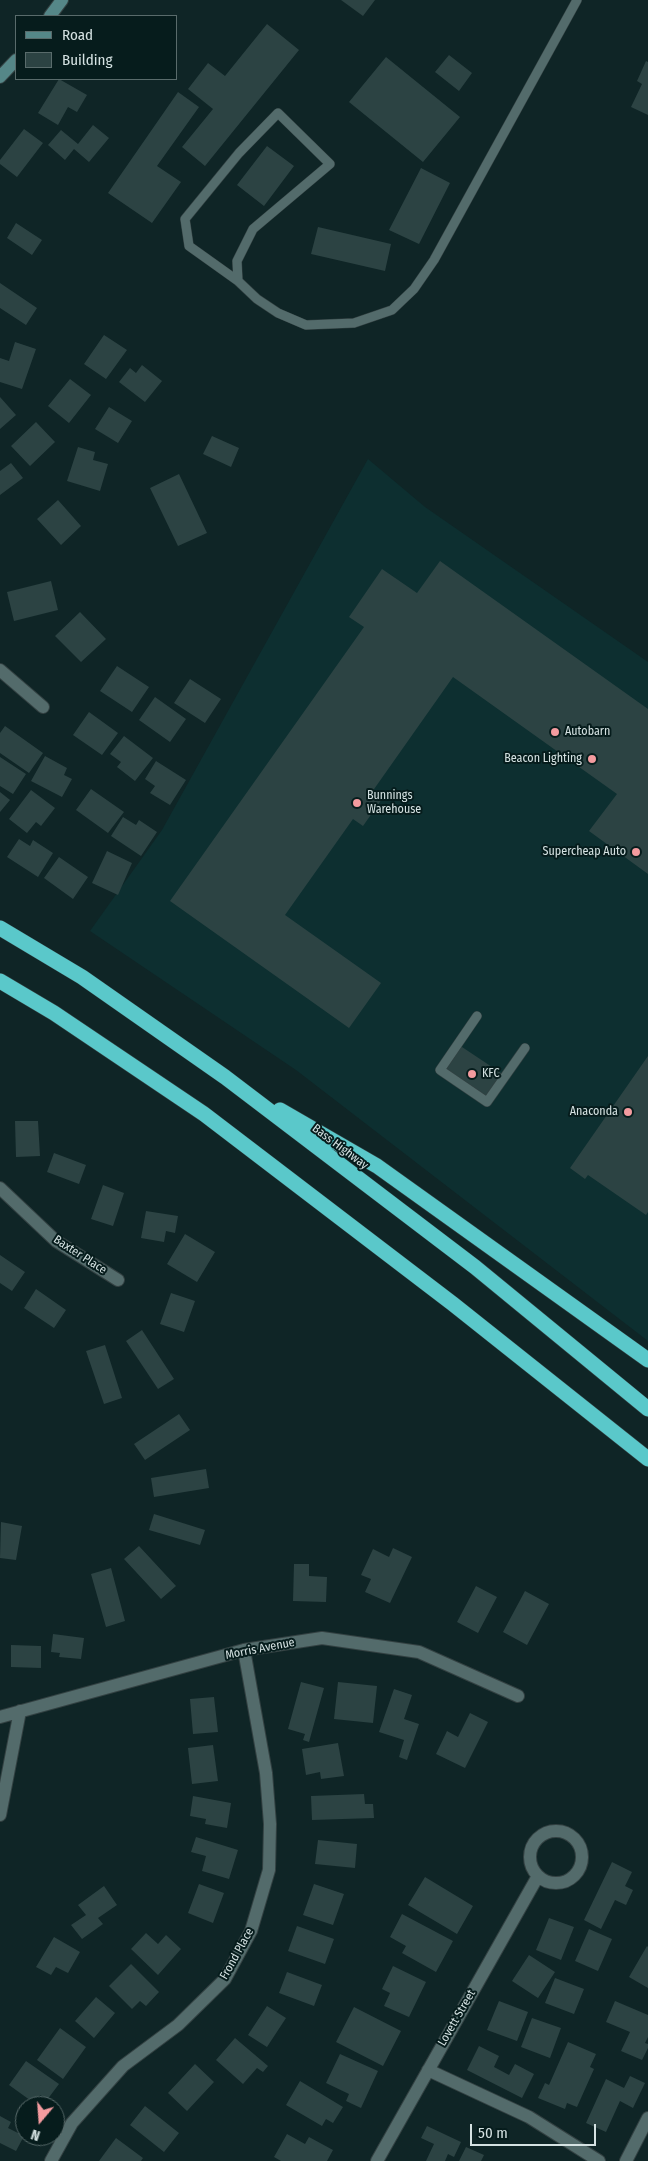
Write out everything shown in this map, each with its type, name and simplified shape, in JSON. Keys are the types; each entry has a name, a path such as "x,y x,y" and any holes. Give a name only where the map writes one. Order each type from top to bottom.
{"highway":[{"name":"Bass Highway","path":"0,928 82,977 225,1078 475,1267 648,1409"},
{"path":"0,981 54,1013 204,1114 453,1304 648,1459"},
{"path":"225,1078 377,1166 648,1360"}],"main road":[{"path":"51,15 62,0"},
{"path":"0,77 15,61"}],"street":[{"path":"0,670 43,707"},
{"name":"Baxter Place","path":"0,1188 56,1241 118,1280"},
{"name":"Morris Avenue","path":"0,1716 244,1650 322,1638 420,1652 518,1696"},
{"name":"Frond Place","path":"51,2161 72,2123 123,2066 178,2025 225,1979 251,1931 269,1870 270,1824 266,1773 244,1650"},
{"path":"0,1815 20,1711"},
{"path":"561,1831 576,1839 580,1847 581,1863 572,1877 565,1882 556,1883 548,1882 538,1876 530,1863 529,1854 536,1838 544,1833 561,1831"},
{"name":"Lovett Street","path":"377,2161 538,1876"},
{"path":"428,2070 529,2117 599,2161"},
{"path":"626,2161 648,2118"}],"lane":[{"path":"238,281 238,261 253,230 330,164 278,113 239,153 185,219 188,246 238,281 257,299 278,313 306,325 354,323 392,310 414,290 434,260 577,0"},
{"path":"477,1016 440,1070 487,1102 525,1048"}],"shaded area":[{"path":"368,459 425,507 648,662 648,1341 296,1070 90,931 162,830"}],"building":[{"path":"341,0 375,0 363,16"},
{"path":"267,24 299,50 205,166 182,147 213,109 188,89 208,63 225,76"},
{"path":"449,55 472,73 459,91 435,72"},
{"path":"386,57 460,117 423,162 349,102"},
{"path":"646,61 648,62 648,115 631,107 642,84 637,81"},
{"path":"58,80 87,95 77,112 68,107 58,125 38,113"},
{"path":"178,92 199,107 157,166 181,182 152,223 108,193"},
{"path":"93,125 109,138 89,162 74,149 65,160 48,145 61,130 78,144"},
{"path":"24,129 43,143 17,177 0,164 0,160"},
{"path":"267,146 294,166 264,206 237,185"},
{"path":"421,168 450,183 419,244 389,230"},
{"path":"16,223 42,240 32,255 7,238"},
{"path":"318,227 391,244 385,271 311,254"},
{"path":"0,283 37,308 26,325 0,308"},
{"path":"104,335 127,350 106,379 84,364"},
{"path":"15,342 36,349 22,389 0,382 0,358 9,361"},
{"path":"142,365 162,381 145,402 119,382 130,368 136,373"},
{"path":"70,379 91,395 69,423 48,406"},
{"path":"0,397 16,415 0,429"},
{"path":"109,407 132,421 118,443 95,429"},
{"path":"36,422 55,442 30,466 11,446"},
{"path":"212,436 239,448 231,467 203,454"},
{"path":"78,447 95,452 93,460 108,464 100,491 67,481"},
{"path":"11,463 23,478 0,495 0,471"},
{"path":"179,474 207,533 178,546 150,488"},
{"path":"58,500 81,526 61,545 37,519"},
{"path":"440,561 648,709 648,874 589,831 617,794 453,677 372,792 382,799 363,826 353,819 285,915 381,983 349,1028 170,901 364,627 349,617 382,569 417,593"},
{"path":"51,581 58,610 14,621 7,592"},
{"path":"80,612 106,639 81,662 55,636"},
{"path":"117,666 149,687 132,712 100,691"},
{"path":"190,679 221,699 205,723 174,703"},
{"path":"155,697 186,719 170,742 139,720"},
{"path":"89,712 118,733 102,755 73,735"},
{"path":"5,726 43,753 29,773 0,753 0,733"},
{"path":"124,736 153,758 135,781 117,767 121,762 110,754"},
{"path":"45,756 67,768 64,775 72,779 62,797 31,781"},
{"path":"0,757 26,774 13,794 0,786"},
{"path":"156,761 186,780 170,805 150,793 155,786 145,779"},
{"path":"91,789 124,812 108,833 76,810"},
{"path":"31,790 55,808 41,826 36,822 27,833 9,819"},
{"path":"0,792 10,800 0,812"},
{"path":"123,817 136,825 139,820 157,832 141,856 111,836"},
{"path":"19,839 30,846 33,840 53,853 38,877 7,857"},
{"path":"107,851 132,863 118,895 92,883"},
{"path":"59,857 88,877 73,899 44,878"},
{"name":"KFC","path":"456,1043 507,1077 488,1105 437,1071"},
{"name":"Anaconda","path":"648,1056 648,1212 646,1215 588,1175 585,1179 570,1168"},
{"path":"15,1121 38,1121 40,1156 16,1157"},
{"path":"54,1153 86,1165 79,1184 47,1172"},
{"path":"103,1185 124,1193 113,1226 91,1219"},
{"path":"146,1211 178,1216 175,1233 166,1231 164,1242 141,1238"},
{"path":"185,1234 215,1252 197,1282 167,1264"},
{"path":"0,1255 25,1272 12,1291 0,1283"},
{"path":"36,1289 66,1310 54,1328 24,1308"},
{"path":"171,1293 195,1301 184,1332 160,1324"},
{"path":"142,1330 174,1379 158,1389 126,1341"},
{"path":"105,1345 122,1398 104,1404 86,1351"},
{"path":"179,1414 190,1430 145,1460 134,1444"},
{"path":"206,1469 209,1488 154,1497 151,1478"},
{"path":"154,1514 205,1530 200,1545 149,1530"},
{"path":"1,1522 22,1526 16,1560 0,1558"},
{"path":"139,1546 176,1586 161,1599 124,1559"},
{"path":"393,1548 412,1557 390,1603 365,1592 371,1579 361,1575 373,1549 389,1557"},
{"path":"294,1564 309,1564 309,1576 327,1577 326,1602 293,1601"},
{"path":"111,1568 125,1621 106,1627 91,1574"},
{"path":"476,1586 497,1597 478,1633 457,1622"},
{"path":"525,1591 549,1604 527,1645 503,1632"},
{"path":"53,1634 84,1638 81,1659 59,1657 60,1653 51,1652"},
{"path":"11,1645 41,1646 41,1668 11,1667"},
{"path":"301,1682 324,1688 309,1742 303,1740 305,1734 288,1729"},
{"path":"338,1682 377,1686 373,1723 334,1719"},
{"path":"394,1689 412,1695 404,1719 419,1724 407,1760 399,1757 404,1740 379,1732"},
{"path":"214,1697 218,1732 193,1734 190,1699"},
{"path":"470,1713 488,1722 465,1768 436,1754 447,1731 458,1737"},
{"path":"338,1743 344,1776 321,1779 320,1772 306,1775 302,1749"},
{"path":"213,1745 218,1781 192,1784 188,1748"},
{"path":"364,1794 365,1804 373,1804 374,1818 312,1820 311,1796"},
{"path":"193,1796 231,1803 227,1828 205,1824 206,1819 190,1816"},
{"path":"196,1837 238,1850 229,1879 202,1871 206,1856 191,1852"},
{"path":"318,1840 357,1844 355,1868 315,1864"},
{"path":"612,1862 632,1872 625,1886 633,1890 626,1905 615,1900 601,1929 584,1920"},
{"path":"425,1877 473,1906 457,1934 408,1905"},
{"path":"199,1884 224,1893 213,1923 188,1913"},
{"path":"314,1884 344,1894 333,1925 303,1915"},
{"path":"104,1886 117,1905 98,1918 103,1924 82,1939 71,1925 86,1915 78,1905"},
{"path":"402,1914 453,1941 436,1972 402,1953 406,1946 390,1937"},
{"path":"549,1918 574,1927 561,1960 536,1950"},
{"path":"297,1926 334,1939 325,1964 288,1951"},
{"path":"589,1929 612,1939 598,1971 575,1961"},
{"path":"146,1933 158,1944 166,1935 181,1949 158,1975 131,1949"},
{"path":"54,1937 80,1952 68,1973 56,1967 51,1975 36,1967"},
{"path":"648,1947 648,1988 629,1977"},
{"path":"529,1955 555,1972 538,1998 512,1981"},
{"path":"131,1964 159,1992 146,2006 140,2001 132,2009 109,1986"},
{"path":"393,1966 426,1982 409,2017 384,2006 390,1993 382,1989"},
{"path":"287,1972 322,1985 314,2006 279,1993"},
{"path":"555,1978 584,1989 574,2014 545,2003"},
{"path":"96,1997 115,2013 94,2038 75,2021"},
{"path":"499,2001 528,2012 517,2041 487,2030"},
{"path":"615,2001 648,2015 648,2037 645,2043 648,2044 648,2048 642,2060 621,2051 630,2032 606,2022"},
{"path":"267,2006 286,2018 267,2047 248,2035"},
{"path":"354,2007 401,2031 383,2066 336,2042"},
{"path":"532,2018 561,2028 550,2058 521,2047"},
{"path":"60,2028 86,2047 63,2079 37,2060"},
{"path":"235,2038 268,2066 263,2072 257,2068 243,2084 216,2060"},
{"path":"568,2042 596,2054 590,2067 594,2069 577,2107 567,2103 565,2109 538,2098 545,2083 549,2085"},
{"path":"479,2046 499,2056 494,2067 509,2075 515,2064 534,2074 522,2098 467,2070"},
{"path":"340,2054 378,2071 361,2108 346,2101 349,2094 326,2083"},
{"path":"26,2061 59,2084 50,2096 24,2096 9,2085"},
{"path":"195,2064 214,2082 187,2111 168,2093"},
{"path":"630,2076 645,2083 633,2108 620,2101 606,2132 586,2123 606,2079 624,2088"},
{"path":"300,2081 343,2107 333,2123 326,2119 322,2126 286,2105"},
{"path":"145,2106 179,2133 164,2152 130,2125"},
{"path":"0,2116 11,2122 8,2128 15,2132 15,2146 19,2146 16,2151 0,2143"},
{"path":"427,2126 461,2142 454,2157 448,2154 445,2161 426,2161 434,2144 421,2138"},
{"path":"287,2134 305,2144 309,2137 333,2150 327,2161 281,2161 274,2157"},
{"path":"116,2138 143,2158 141,2161 99,2161"},
{"path":"466,2147 484,2155 481,2161 459,2161"}],"place":[{"name":"Autobarn","path":"555,732"},
{"name":"Beacon Lighting","path":"592,759"},
{"name":"Bunnings Warehouse","path":"357,803"},
{"name":"Supercheap Auto","path":"636,852"},
{"name":"KFC","path":"472,1074"},
{"name":"Anaconda","path":"628,1112"}]}
